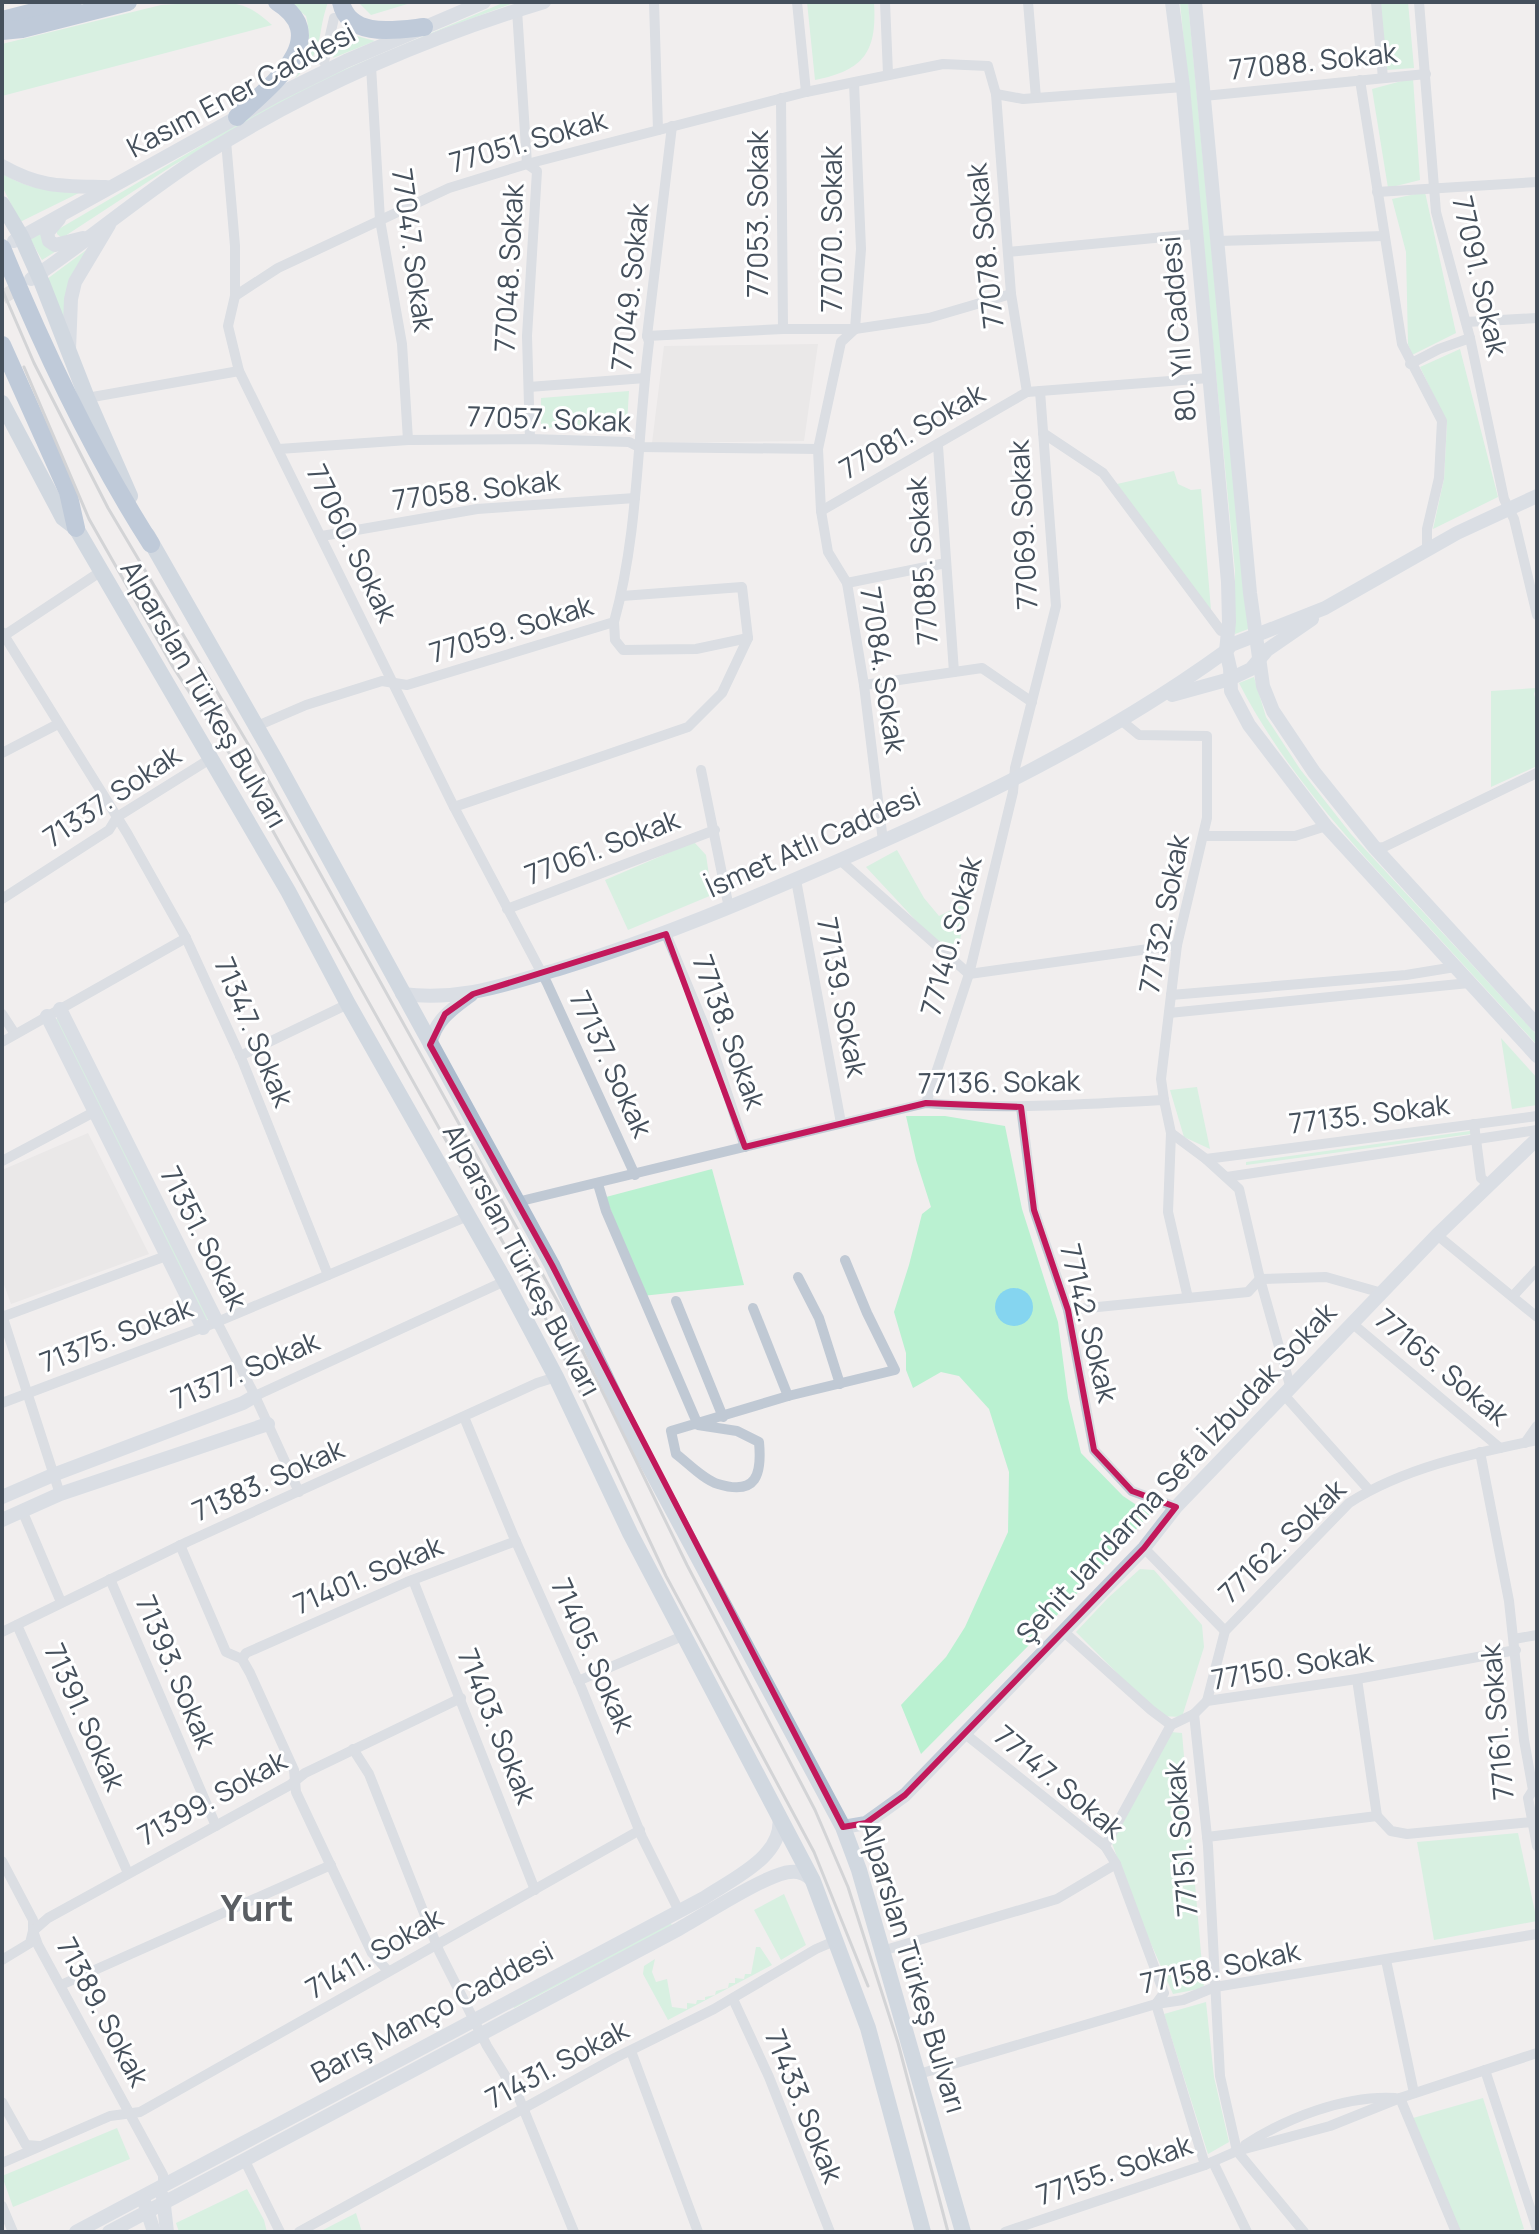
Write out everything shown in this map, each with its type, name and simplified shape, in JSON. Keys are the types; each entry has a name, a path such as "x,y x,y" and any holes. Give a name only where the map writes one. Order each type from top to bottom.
{"highway":[{"path":"2,20 73,2"},
{"path":"2,31 22,29 128,2"},
{"path":"237,117 287,70 296,55 299,37 296,22 277,2"},
{"path":"338,10 342,10 354,24 380,31 424,27"},
{"name":"Alparslan Türkeş Bulvarı","path":"12,242 84,430 111,481 151,544"},
{"name":"Alparslan Türkeş Bulvarı","path":"2,345 68,492 76,528"}],"main road":[{"name":"Kasım Ener Caddesi","path":"79,204 335,67 484,2"},
{"name":"Kasım Ener Caddesi","path":"34,277 180,170 284,107 448,34 520,6 544,2"},
{"name":"80. Yıl Caddesi","path":"1172,2 1183,87 1228,582 1229,631 1226,651 1230,679"},
{"name":"80. Yıl Caddesi","path":"1195,2 1248,577 1260,658"},
{"path":"2,166 27,180 49,186 110,187"},
{"name":"Alparslan Türkeş Bulvarı","path":"2,204 12,242 34,277 69,352 151,544 257,726 552,1265 640,1449 843,1827 859,1870 963,2232"},
{"path":"79,204 52,225 47,233 49,241 55,245 87,237"},
{"path":"12,242 79,204"},
{"path":"69,352 71,299 75,282 111,221"},
{"path":"2,403 63,518 76,528"},
{"path":"1257,635 1325,608 1427,550 1537,496"},
{"name":"Alparslan Türkeş Bulvarı","path":"76,528 288,891 348,1004 505,1281 556,1377 630,1533 813,1881 868,2028 923,2232"},
{"path":"1325,608 1260,658 1263,686 1273,711 1314,772 1375,848 1537,1025"},
{"name":"İsmet Atlı Caddesi","path":"473,994 666,934 883,841 1014,780 1122,721 1158,699 1231,645 1257,635"},
{"name":"İsmet Atlı Caddesi","path":"1158,699 1230,679 1251,669 1260,658"},
{"path":"1230,679 1231,691 1249,725 1326,826 1537,1056"},
{"path":"402,994 443,997 473,994"},
{"path":"430,1045 431,1037 445,1014 473,994"},
{"name":"71351. Sokak","path":"53,1012 94,1112 166,1256 210,1325"},
{"name":"71351. Sokak","path":"53,1012 210,1325"},
{"name":"Şehit Jandarma Sefa İzbudak Sokak","path":"843,1827 866,1823 905,1795 1144,1548 1176,1507 1437,1235 1537,1139"},
{"name":"71377. Sokak","path":"2,1497 255,1396"},
{"name":"71377. Sokak","path":"2,1520 60,1494 268,1424"},
{"name":"Barış Manço Caddesi","path":"163,2185 679,1911 735,1878 767,1853 778,1838 778,1811"},
{"name":"Barış Manço Caddesi","path":"76,2232 151,2203 244,2159 766,1880 791,1872 803,1873 813,1881"},
{"path":"154,2232 151,2203 163,2185"},
{"path":"151,2203 167,2232"},
{"name":"Barış Manço Caddesi","path":"109,2232 151,2203"}],"street":[{"path":"654,2 658,130"},
{"path":"797,2 806,92"},
{"path":"885,2 888,74"},
{"path":"1028,2 1036,98"},
{"path":"1376,2 1383,78"},
{"name":"77091. Sokak","path":"1419,2 1436,212 1470,338 1504,499 1510,509 1537,615"},
{"name":"77048. Sokak","path":"520,6 527,164 537,171 527,336 530,439"},
{"path":"324,62 338,10"},
{"name":"77051. Sokak","path":"235,296 278,268 449,188 527,164 781,98 943,64 988,66 996,94"},
{"name":"77047. Sokak","path":"371,66 380,220 402,344 408,440"},
{"name":"77088. Sokak","path":"1204,96 1426,74"},
{"path":"1360,80 1402,344 1442,421 1439,478 1427,529 1427,550"},
{"name":"77070. Sokak","path":"821,511 818,449 841,342 855,329 861,249 854,83"},
{"path":"996,94 1036,98 1183,87"},
{"name":"77078. Sokak","path":"996,94 1011,294 1027,392"},
{"name":"77053. Sokak","path":"781,98 783,329"},
{"name":"77049. Sokak","path":"622,596 635,498 649,342 647,336 672,126"},
{"name":"77060. Sokak","path":"226,141 235,246 235,296 228,326 239,371 507,909"},
{"path":"1377,192 1537,182"},
{"path":"1008,252 1196,234"},
{"path":"1218,241 1384,236"},
{"path":"647,336 783,329 855,329 929,318 1011,294"},
{"path":"1466,322 1537,318"},
{"path":"1410,364 1470,338"},
{"path":"87,398 239,371"},
{"path":"529,387 645,378"},
{"path":"1027,392 1209,378"},
{"name":"77069. Sokak","path":"1014,780 1056,606 1040,391"},
{"name":"77081. Sokak","path":"821,511 1027,392"},
{"path":"1043,433 1103,473 1221,631 1229,631"},
{"name":"77057. Sokak","path":"279,449 408,440 530,439 629,442 639,447 818,449"},
{"name":"77085. Sokak","path":"938,446 954,672"},
{"name":"77058. Sokak","path":"322,536 477,509 635,498"},
{"name":"77084. Sokak","path":"821,511 828,552 847,583 864,685 883,841"},
{"path":"847,583 946,563"},
{"path":"3,635 100,572"},
{"path":"454,807 688,727 722,693 748,638 742,587 622,596"},
{"name":"77059. Sokak","path":"257,726 306,705 382,681 407,685 614,622 622,596"},
{"path":"614,622 615,640 623,650 696,649 748,638"},
{"name":"71347. Sokak","path":"3,635 117,817 186,938 240,1056 328,1275"},
{"path":"864,685 982,668 1032,702"},
{"name":"77132. Sokak","path":"1122,721 1139,735 1207,736 1207,818 1177,945 1161,1079 1164,1100"},
{"path":"2,753 58,724"},
{"name":"71337. Sokak","path":"2,899 109,830 117,817 210,759"},
{"path":"701,770 729,908"},
{"path":"1375,848 1384,847 1537,773"},
{"name":"77140. Sokak","path":"926,1103 969,974 1014,780"},
{"path":"1204,836 1295,836 1326,826"},
{"name":"77061. Sokak","path":"507,909 715,830"},
{"path":"840,860 969,974 1177,945"},
{"name":"77139. Sokak","path":"796,880 841,1123"},
{"name":"77137. Sokak","path":"507,909 542,974 635,1175"},
{"name":"77138. Sokak","path":"666,934 707,1032 745,1147"},
{"path":"2,1042 186,938"},
{"path":"1171,995 1406,975 1455,967"},
{"path":"1169,1013 1469,983"},
{"path":"240,1056 348,1004"},
{"path":"2,1014 15,1034"},
{"path":"1164,1100 1171,1133 1168,1212 1188,1298"},
{"name":"77136. Sokak","path":"517,1202 926,1103 982,1108 1164,1100"},
{"name":"77142. Sokak","path":"1021,1107 1034,1210 1068,1310 1094,1450 1132,1491 1176,1507"},
{"path":"2,1161 94,1112"},
{"name":"77135. Sokak","path":"1206,1159 1537,1116"},
{"path":"1474,1124 1481,1178 1489,1185"},
{"name":"77135. Sokak","path":"1227,1177 1537,1130"},
{"path":"1171,1133 1239,1189 1288,1392 1369,1490"},
{"path":"598,1184 606,1211 698,1425"},
{"name":"71375. Sokak","path":"2,1403 210,1325 468,1216"},
{"path":"1437,1235 1537,1317"},
{"path":"60,1494 2,1316 166,1256"},
{"path":"698,1425 737,1431 759,1442 761,1467 755,1480 744,1487 717,1484 676,1454 671,1431 788,1396 895,1370 845,1260"},
{"path":"1513,1296 1537,1270"},
{"path":"798,1277 819,1318 840,1384"},
{"path":"1068,1310 1248,1292 1260,1279 1326,1277 1382,1293"},
{"name":"71377. Sokak","path":"255,1396 505,1281"},
{"path":"676,1301 723,1417"},
{"path":"753,1308 788,1396"},
{"name":"77165. Sokak","path":"1353,1324 1500,1448"},
{"name":"71351. Sokak","path":"210,1325 255,1396 299,1492"},
{"name":"71383. Sokak","path":"2,1632 180,1545 556,1377"},
{"name":"71405. Sokak","path":"464,1417 640,1830 679,1911"},
{"path":"1525,1443 1537,1426"},
{"name":"77162. Sokak","path":"1207,1701 1225,1631 1349,1503 1369,1490 1480,1452 1537,1440"},
{"name":"77161. Sokak","path":"1480,1452 1509,1601 1537,1846"},
{"path":"25,1508 24,1515 61,1602"},
{"name":"71401. Sokak","path":"242,1659 246,1653 413,1580 516,1541"},
{"path":"180,1545 226,1652 242,1659 294,1770 296,1792 372,1953 388,1971"},
{"path":"1144,1548 1225,1631"},
{"name":"71393. Sokak","path":"110,1579 216,1826"},
{"name":"71403. Sokak","path":"413,1580 535,1890"},
{"name":"71391. Sokak","path":"17,1625 128,1873"},
{"path":"1063,1631 1171,1725 1105,1846"},
{"path":"578,1681 685,1635"},
{"name":"77150. Sokak","path":"1171,1725 1194,1714 1207,1701 1357,1679 1515,1645 1537,1635"},
{"path":"1357,1679 1377,1816 1391,1831 1407,1834 1532,1822"},
{"name":"71399. Sokak","path":"2,1960 30,1943 33,1931 48,1918 216,1826 305,1773 461,1698"},
{"name":"77151. Sokak","path":"1194,1714 1207,1837 1220,2076 1237,2151"},
{"name":"77147. Sokak","path":"964,1733 1105,1846 1116,1864 1164,1993 1156,2004"},
{"path":"353,1749 369,1774 437,1944 487,2046 523,2109 574,2232"},
{"path":"1207,1837 1377,1816"},
{"name":"71411. Sokak","path":"2,2163 110,2116 140,2112 640,1830"},
{"name":"71389. Sokak","path":"2,1861 33,1920 33,1931 163,2175 163,2185"},
{"path":"882,1951 1057,1899 1116,1864"},
{"path":"61,1985 331,1865"},
{"name":"77158. Sokak","path":"919,2074 1156,2004 1183,2000 1215,1987 1537,1934"},
{"name":"71431. Sokak","path":"299,2232 837,1940"},
{"path":"1386,1960 1414,2093"},
{"name":"71433. Sokak","path":"733,1999 769,2077 830,2232"},
{"path":"1156,2004 1209,2163 1247,2232"},
{"path":"631,2051 698,2232"},
{"name":"77155. Sokak","path":"1005,2232 1237,2151 1330,2126 1414,2093 1537,2053"},
{"path":"1485,2070 1537,2229"},
{"path":"1400,2098 1456,2232"},
{"name":"77155. Sokak","path":"1237,2151 1259,2136 1352,2099 1400,2098"},
{"path":"2,2102 26,2145 40,2147"},
{"path":"1237,2151 1304,2232"},
{"path":"244,2159 280,2232"},
{"path":"2,2206 13,2232"}],"highlighted area":[{"path":"666,934 745,1147 926,1103 1021,1107 1034,1210 1068,1310 1094,1450 1132,1491 1176,1507 1144,1548 905,1795 866,1823 843,1827 552,1265 430,1045 445,1014 473,994"}],"shaded area":[{"path":"818,344 804,441 652,443 664,346"},
{"path":"88,1133 149,1254 11,1304 2,1279 2,1170"}],"green space":[{"path":"210,2 244,6 272,25 2,96 2,44 161,5"},
{"path":"288,2 328,2 316,51 294,80 306,57 309,33 306,16"},
{"path":"358,2 414,2 371,15"},
{"path":"505,2 516,2 438,31 316,84 172,166 62,238 57,234 57,230 315,82"},
{"path":"807,2 874,2 870,46 856,64 832,76 815,80"},
{"path":"1180,2 1188,2 1242,569 1251,628 1235,634 1235,571"},
{"path":"1380,2 1408,2 1414,68 1386,70"},
{"path":"343,27 357,36 375,41 333,58"},
{"path":"1413,78 1420,180 1388,188 1372,89"},
{"path":"2,173 21,183 41,188 83,191 20,222 2,186"},
{"path":"1425,192 1456,333 1412,355 1408,344 1406,252 1392,199"},
{"path":"46,227 58,250 42,260 28,235"},
{"path":"89,248 65,326 47,279"},
{"path":"1460,349 1498,497 1433,529 1444,479 1447,423 1420,367"},
{"path":"629,391 627,424 541,428 541,398"},
{"path":"1174,471 1178,484 1191,490 1201,489 1211,610 1168,558 1117,484"},
{"path":"1254,677 1266,717 1300,769 1351,834 1537,1035 1537,1045 1314,798 1274,742 1239,683"},
{"path":"1536,688 1537,766 1491,787 1491,691"},
{"path":"694,842 706,855 712,895 628,930 605,880"},
{"path":"897,850 924,898 939,916 968,902 957,954 948,955 866,867"},
{"path":"58,1018 209,1319 206,1320 55,1020"},
{"path":"1501,1038 1537,1078 1537,1105 1512,1109"},
{"path":"1197,1087 1210,1149 1184,1137 1170,1090"},
{"path":"906,1116 945,1116 1005,1126 1022,1209 1058,1322 1068,1398 1081,1453 1123,1496 1150,1514 1036,1638 921,1754 901,1705 946,1657 965,1627 1008,1532 1009,1472 989,1409 959,1376 941,1372 913,1388 906,1370 906,1353 894,1312 922,1214 931,1207"},
{"path":"1470,1131 1471,1134 1246,1165 1246,1162"},
{"path":"712,1169 744,1285 642,1296 606,1197"},
{"path":"1140,1569 1154,1570 1202,1625 1204,1647 1182,1717 1160,1716 1076,1632"},
{"path":"1171,1732 1182,1733 1204,1988 1173,1994 1134,1905 1112,1843"},
{"path":"1518,1833 1537,1921 1434,1940 1417,1842"},
{"path":"784,1894 806,1945 781,1960 754,1910"},
{"path":"671,1923 672,1926 514,2008 513,2006"},
{"path":"756,1947 760,1947 772,1965 668,2020 643,1974 644,1966 655,1959 652,1972 656,1982 667,1979 672,2007 687,2009 687,2003 696,2004 697,2000 705,2000 705,1997 715,1995 716,1991 728,1988 729,1983 735,1983 735,1978 744,1979 745,1974 751,1974"},
{"path":"1206,2002 1214,2077 1229,2142 1208,2154 1164,2014"},
{"path":"1483,2098 1524,2229 1460,2232 1413,2118"},
{"path":"117,2128 130,2159 13,2207 2,2176"},
{"path":"247,2189 267,2232 179,2232 176,2223"},
{"path":"356,2213 362,2232 319,2232"}],"water":[{"path":"1014,1288 1028,1293 1033,1307 1028,1321 1014,1326 1000,1321 995,1307 1000,1293"}],"tunnel":[{"path":"2,298 25,283"}],"railway":[{"path":"2,289 34,363 108,508 251,749 564,1313 687,1565 815,1810 848,1887 898,2043 948,2232"},
{"path":"24,367 89,519 173,667 231,756 547,1321 666,1576 814,1852 868,1986"}],"district":[{"name":"Yurt","path":"257,1908"}]}
